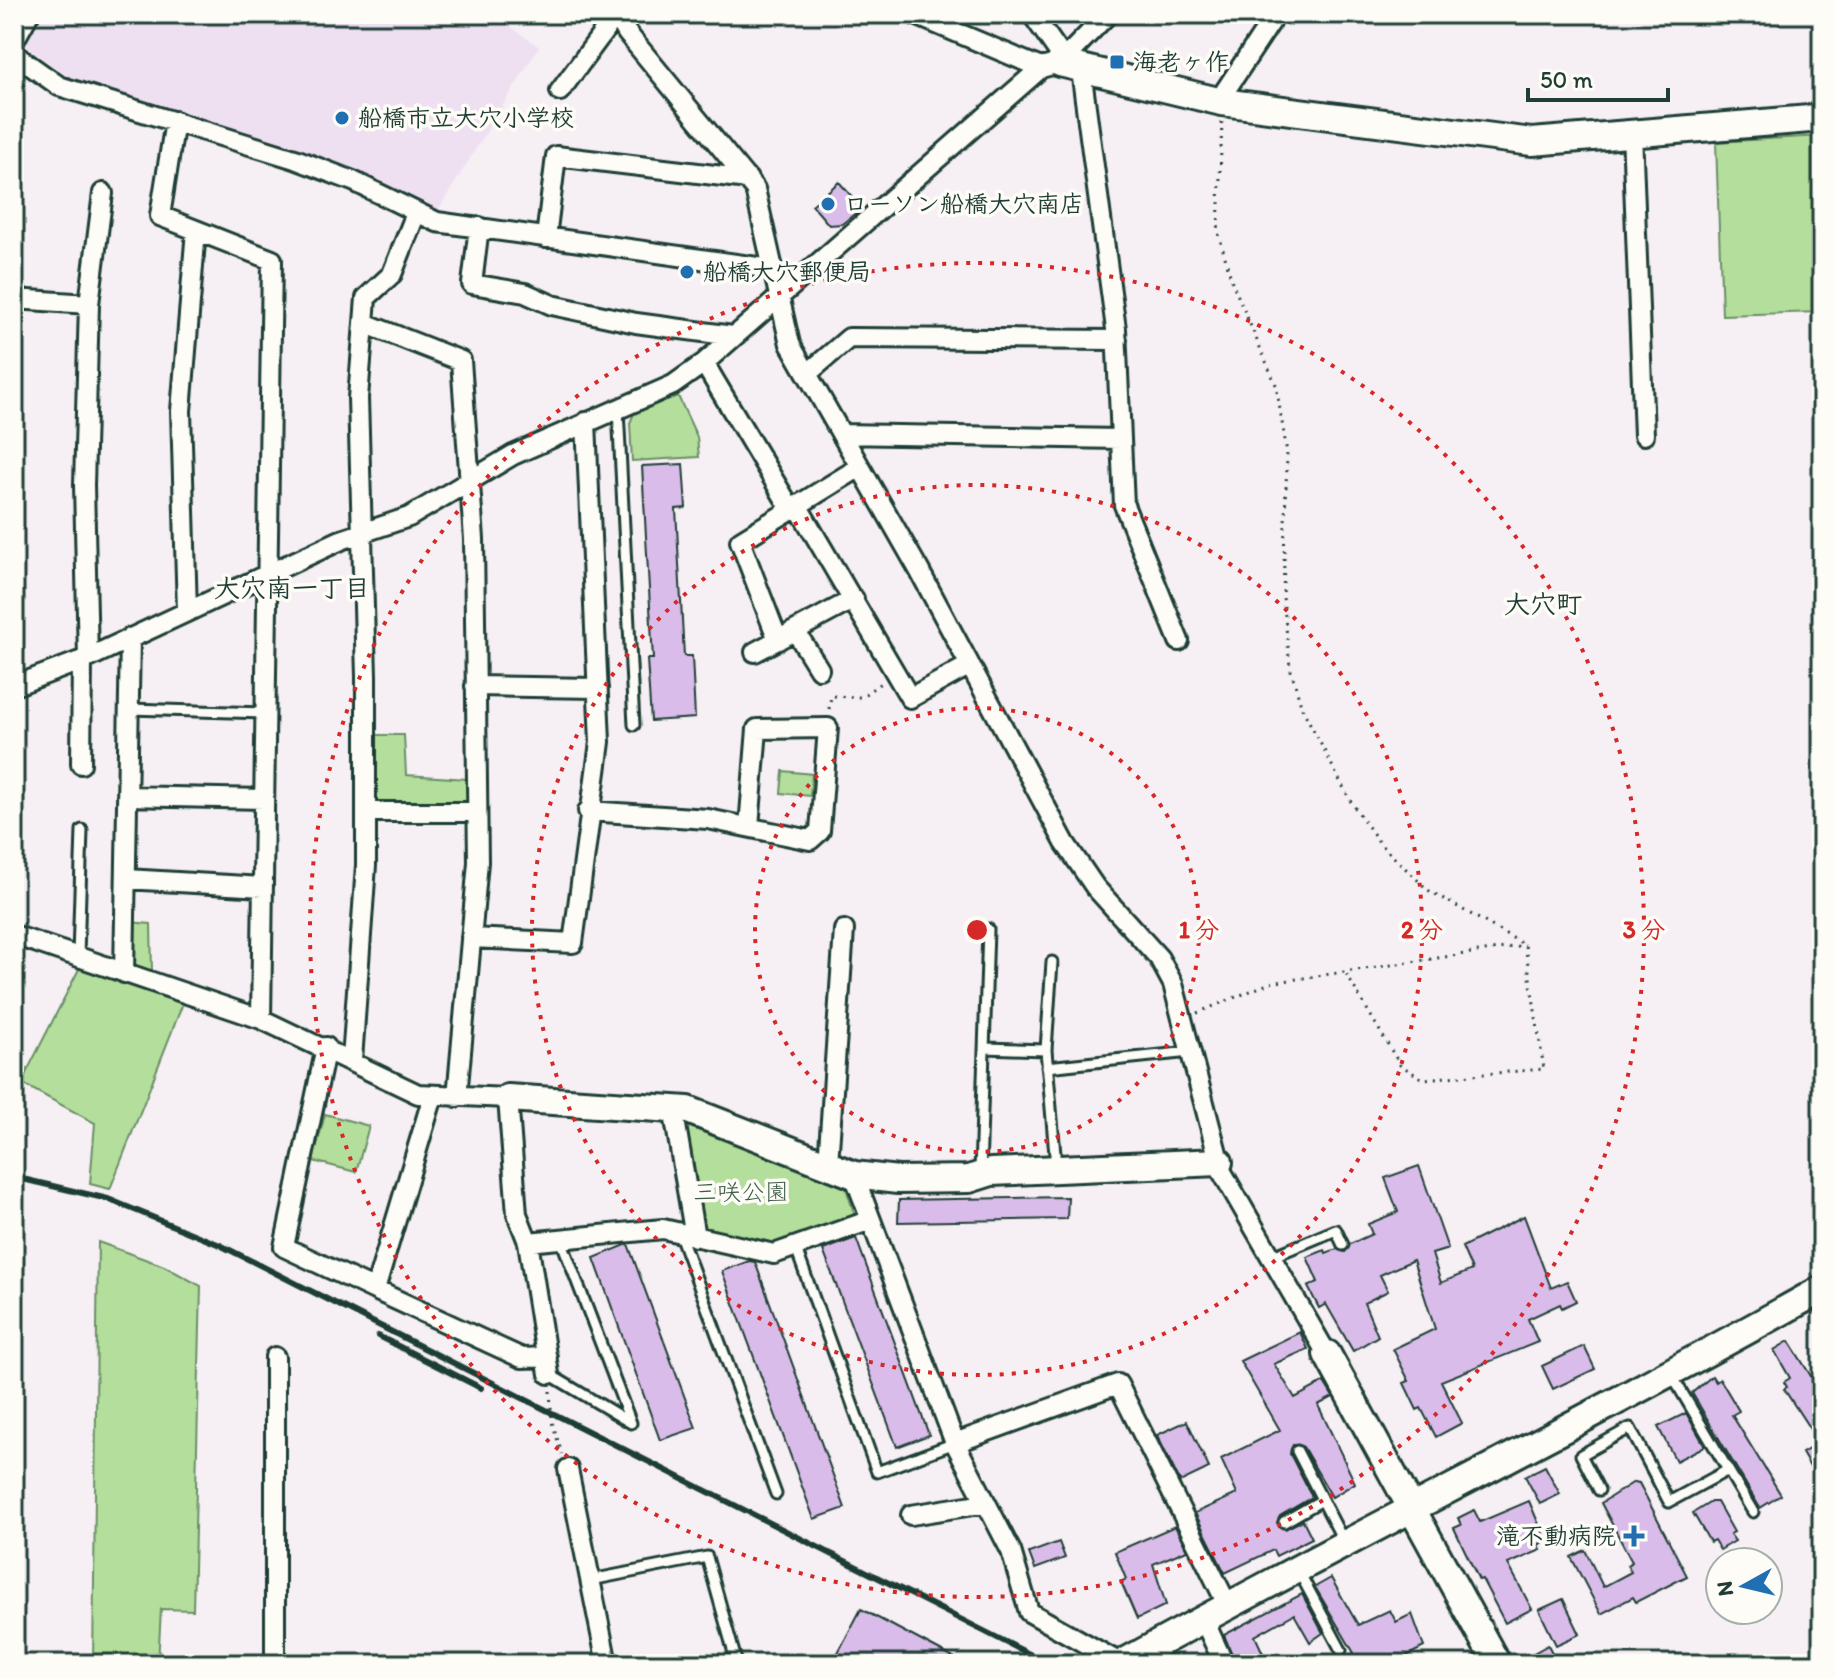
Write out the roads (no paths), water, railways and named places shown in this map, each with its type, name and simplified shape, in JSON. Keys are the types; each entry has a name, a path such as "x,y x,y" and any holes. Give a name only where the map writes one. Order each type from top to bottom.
{"street":[{"path":"14,41 29,14"},
{"path":"913,14 1061,67 1222,102 1532,142 1822,118"},
{"path":"1032,14 1058,51 1117,340 1124,505 1179,641"},
{"path":"14,686 85,659 267,572 409,517 513,455 673,385 704,363 777,298 1061,67 1108,14"},
{"path":"1222,102 1225,91 1276,14"},
{"path":"560,91 616,15 684,105 748,179 761,206 777,298 790,344 919,570 1065,843 1095,887 1159,958 1173,984 1219,1162 1497,1664"},
{"path":"14,54 59,86 353,181 437,222 772,269"},
{"path":"175,121 160,216 272,260 261,1019"},
{"path":"1632,132 1644,435"},
{"path":"546,238 556,156 748,179"},
{"path":"81,764 89,304 103,193"},
{"path":"352,1060 367,812 358,398 366,298 392,274 416,213"},
{"path":"479,227 472,284 525,293 552,305 636,323 733,336"},
{"path":"187,611 181,411 196,230"},
{"path":"14,299 89,304"},
{"path":"364,323 461,361 471,480 478,862 457,1097"},
{"path":"807,374 849,338 1117,340"},
{"path":"704,363 854,599 910,698 968,666"},
{"path":"471,938 573,943 588,811 600,742 586,422"},
{"path":"841,434 1121,439"},
{"path":"778,640 740,541 860,467"},
{"path":"755,652 854,599"},
{"path":"796,632 819,669"},
{"path":"124,973 130,638"},
{"path":"475,686 598,688"},
{"path":"588,811 708,819 810,840 820,831 828,728 757,729 749,827"},
{"path":"127,796 264,799"},
{"path":"367,812 477,812"},
{"path":"126,879 263,887"},
{"path":"828,1164 844,930"},
{"path":"14,935 261,1019 326,1047 418,1094 688,1110 854,1175 898,1180 969,1179 980,1175 1143,1163 1219,1162"},
{"path":"326,1047 284,1247 522,1358 548,1366 528,1242 517,1214 508,1098"},
{"path":"375,1290 433,1096"},
{"path":"673,1108 687,1235"},
{"path":"854,1175 955,1443 1011,1551 1029,1612 1122,1664 1411,1508 1671,1374 1822,1289"},
{"path":"528,1242 663,1229 774,1254 871,1220"},
{"path":"275,1357 275,1664"},
{"path":"955,1443 1118,1384 1228,1606"},
{"path":"568,1469 607,1664"},
{"path":"911,1515 986,1503"},
{"path":"1203,1618 1224,1664"}],"lane":[{"path":"618,407 634,725"},
{"path":"129,709 265,713"},
{"path":"78,956 82,830"},
{"path":"980,1175 988,929"},
{"path":"1052,962 1046,1050 1056,1171"},
{"path":"985,1048 1046,1050"},
{"path":"1047,1067 1190,1052"},
{"path":"1271,1257 1336,1230 1343,1245"},
{"path":"687,1235 776,1494"},
{"path":"548,1366 631,1423 560,1237"},
{"path":"795,1246 877,1472 955,1443"},
{"path":"1671,1374 1753,1512"},
{"path":"1599,1490 1581,1455 1630,1428 1669,1502 1728,1470"},
{"path":"1297,1451 1345,1543"},
{"path":"1284,1522 1322,1500"},
{"path":"591,1580 707,1557 737,1664"},
{"path":"1298,1569 1341,1650"}],"railway":[{"path":"14,1177 108,1199 220,1245 1049,1664"},
{"path":"378,1336 481,1388"}],"place":[{"name":"海老ヶ作","path":"1117,62"},
{"name":"船橋市立大穴小学校","path":"342,118"},
{"name":"ローソン船橋大穴南店","path":"828,204"},
{"name":"船橋大穴郵便局","path":"687,272"},
{"name":"滝不動病院","path":"1634,1536"}],"district":[{"name":"大穴南一丁目","path":"292,588"},
{"name":"大穴町","path":"1543,604"}],"park label":[{"name":"三咲公園","path":"741,1192"}]}
